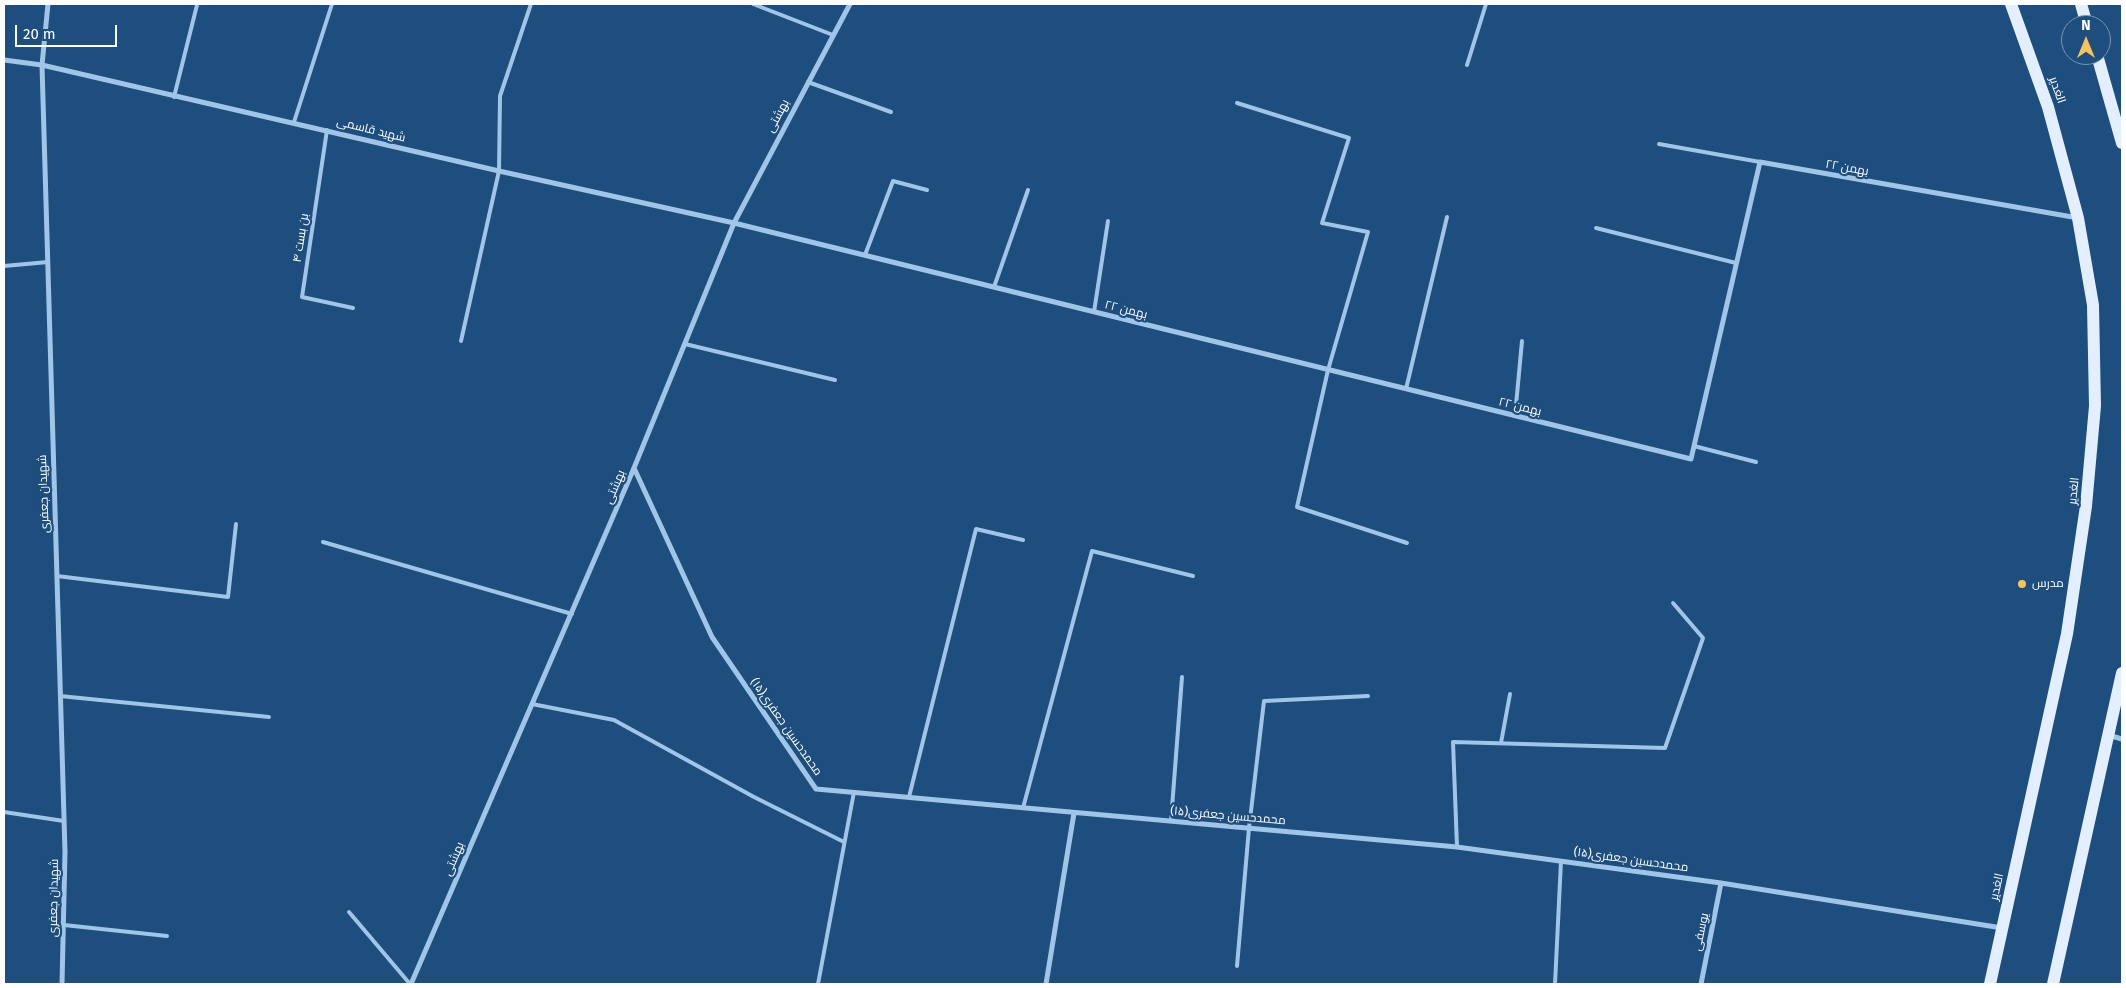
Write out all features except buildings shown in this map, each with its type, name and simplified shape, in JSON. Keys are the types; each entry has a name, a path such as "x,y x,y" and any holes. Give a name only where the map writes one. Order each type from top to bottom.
{"main road":[{"name":"الغدیر","path":"1990,984 2067,634 2086,506 2095,406 2094,314 2078,218 2048,107 2011,4"},
{"path":"2100,65 2122,143"},
{"path":"2053,984 2122,673"}],"street":[{"name":"شهیدان جعفری","path":"48,4 42,65 64,821 62,984"},
{"name":"بهشتی","path":"410,984 572,614 734,223 850,4"},
{"name":"شهید قاسمی","path":"4,60 42,65 174,97 294,122 498,171 734,223"},
{"name":"۲۲ بهمن","path":"1760,162 2078,218"},
{"path":"1694,446 1760,162"},
{"name":"۲۲ بهمن","path":"734,223 1691,459 1694,446"},
{"name":"محمدحسین جعفری(۱۵)","path":"634,468 712,637 816,789 1457,847 1721,883 2002,928"},
{"path":"2108,735 2122,739"},
{"path":"1046,984 1074,813"},
{"name":"یوسفی","path":"1701,984 1721,883"}],"lane":[{"path":"294,122 332,4"},
{"path":"461,341 498,171 500,96 531,4"},
{"path":"753,4 833,35"},
{"path":"1467,65 1486,4"},
{"path":"174,97 197,5"},
{"path":"808,82 891,112"},
{"path":"1237,103 1349,138 1322,223 1368,232 1328,370 1297,507 1407,543"},
{"name":"بن بست ۴","path":"327,130 302,297 353,308"},
{"path":"1659,144 1760,162"},
{"path":"865,255 893,181 927,190"},
{"path":"994,287 1028,190"},
{"path":"1406,389 1447,217"},
{"path":"1094,312 1108,221"},
{"path":"1596,228 1736,263"},
{"path":"4,266 48,262"},
{"path":"1515,416 1522,341"},
{"path":"685,344 835,380"},
{"path":"1694,446 1756,462"},
{"path":"57,576 228,597 236,524"},
{"path":"909,797 976,529 1023,540"},
{"path":"323,542 572,614"},
{"path":"1023,808 1092,551 1193,576"},
{"path":"1457,847 1453,742 1665,748 1703,638 1673,603"},
{"path":"1171,821 1182,677"},
{"path":"1501,743 1510,694"},
{"path":"60,696 269,717"},
{"path":"1237,966 1249,828 1264,701 1368,696"},
{"path":"532,704 614,720 754,797 844,842"},
{"path":"818,984 854,792"},
{"path":"4,812 64,821"},
{"path":"1555,984 1561,861"},
{"path":"348,912 410,984"},
{"path":"64,925 167,936"}],"place":[{"name":"مدرس","path":"2022,584"}]}
